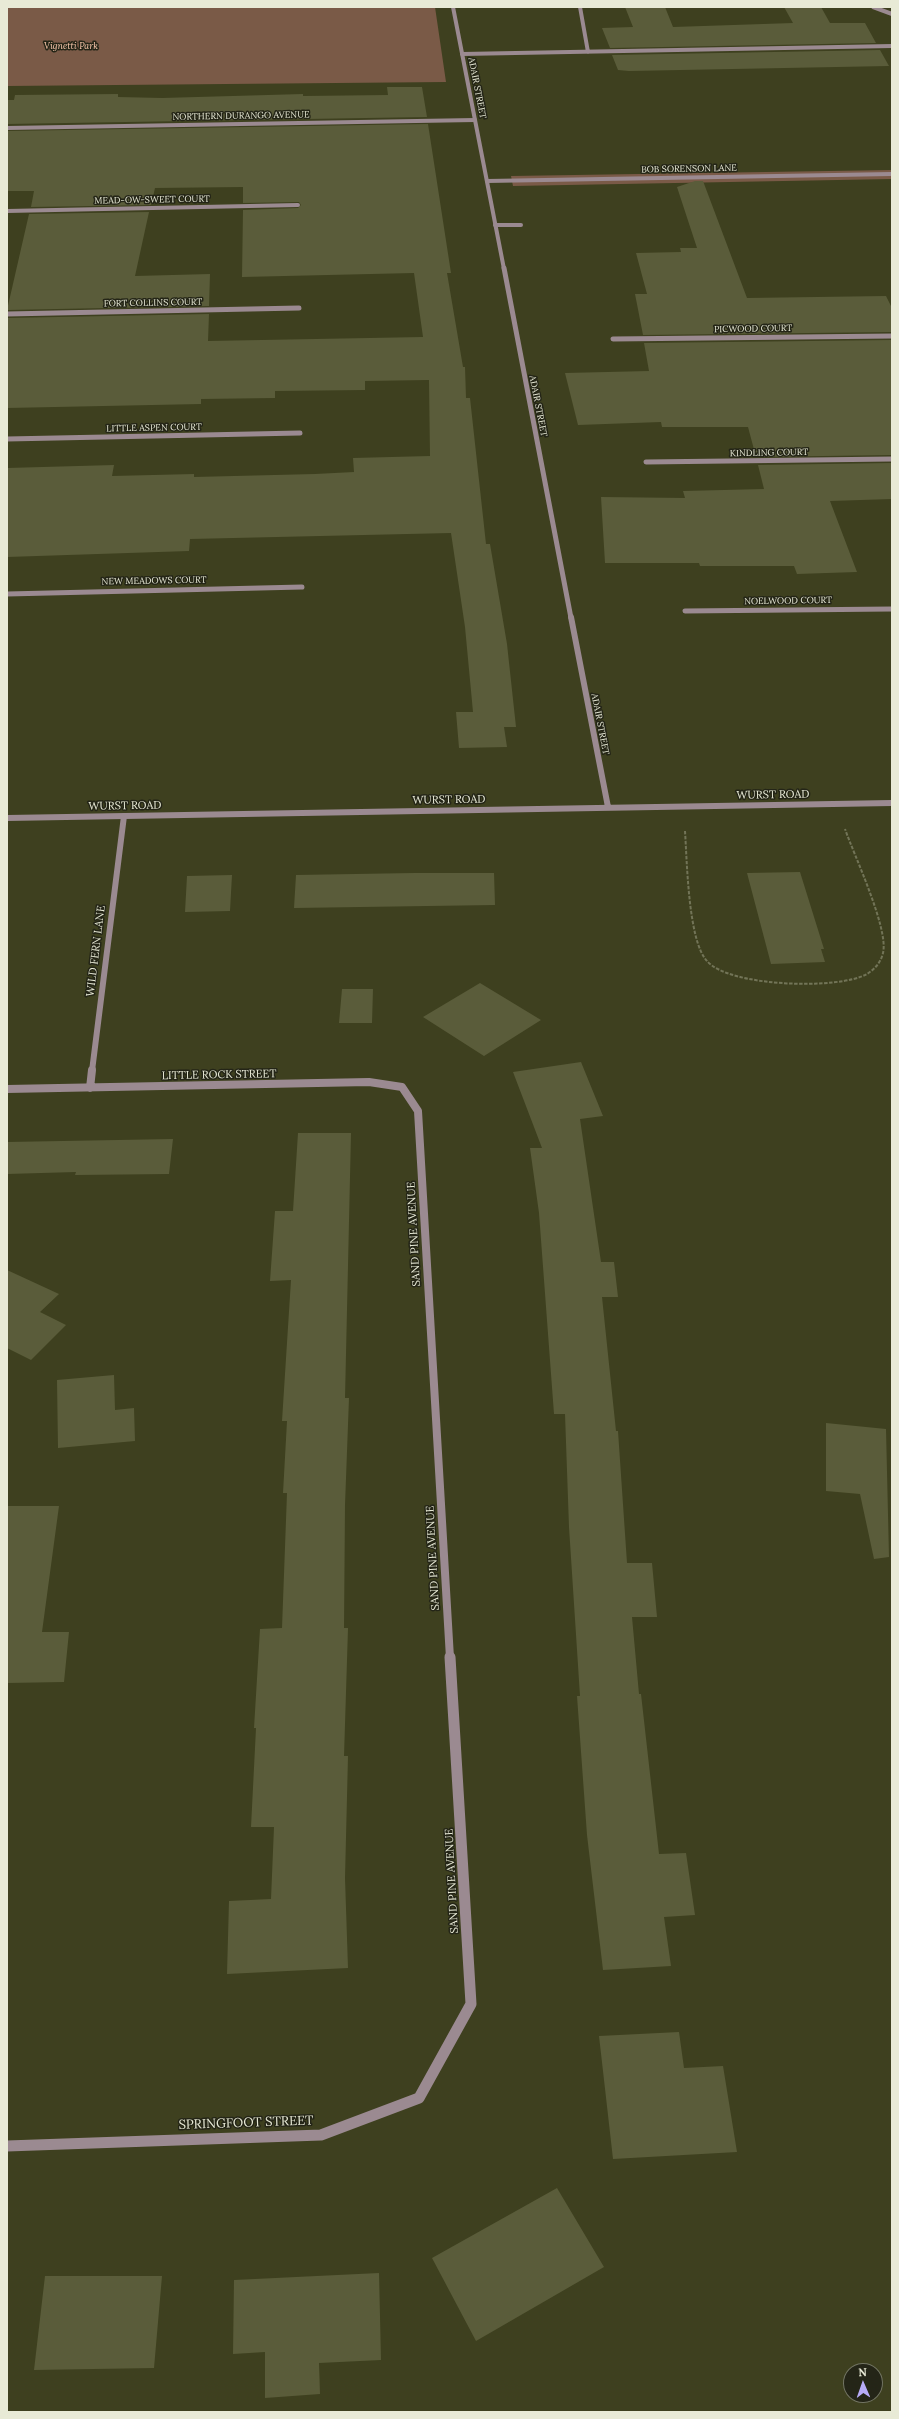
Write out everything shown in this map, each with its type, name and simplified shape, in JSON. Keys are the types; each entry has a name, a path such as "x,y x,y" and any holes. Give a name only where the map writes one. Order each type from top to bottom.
{"street":[{"name":"ADAIR STREET","path":"453,7 608,807"},
{"path":"580,7 588,52"},
{"path":"873,7 892,14"},
{"path":"462,54 892,46"},
{"name":"NORTHERN DURANGO AVENUE","path":"7,128 475,120"},
{"name":"BOB SORENSON LANE","path":"487,181 892,174"},
{"name":"MEAD-OW-SWEET COURT","path":"7,210 298,205"},
{"path":"495,225 521,225"},
{"name":"FORT COLLINS COURT","path":"7,314 299,308"},
{"name":"PICWOOD COURT","path":"613,338 892,336"},
{"name":"LITTLE ASPEN COURT","path":"7,439 300,433"},
{"name":"KINDLING COURT","path":"646,462 892,459"},
{"name":"NEW MEADOWS COURT","path":"7,594 302,587"},
{"name":"NOELWOOD COURT","path":"685,611 892,609"},
{"name":"WURST ROAD","path":"7,818 608,807 892,804"},
{"name":"WILD FERN LANE","path":"90,1088 124,816"},
{"name":"LITTLE ROCK STREET","path":"7,1089 370,1082 402,1087 418,1111"},
{"name":"SAND PINE AVENUE","path":"418,1111 472,2004"},
{"name":"SPRINGFOOT STREET","path":"7,2146 321,2135 419,2098 472,2004"}],"path":[{"path":"683,806 688,881 699,946 704,958 715,969 733,976 786,983 842,982 864,976 879,966 885,948 876,912 835,804"}],"green space":[{"name":"Vignetti Park","path":"7,7 435,7 446,82 7,86"},
{"path":"892,170 892,179 513,186 511,176"}],"building":[{"path":"625,7 665,7 673,27 793,23 784,7 821,7 830,23 865,23 876,43 610,48 602,28 633,27"},
{"path":"880,50 889,66 629,71 618,70 612,55"},
{"path":"387,87 422,87 427,117 7,124 7,100 14,100 15,95 118,94 118,97 162,98 303,94 303,96 388,95"},
{"path":"428,124 451,273 447,273 463,367 465,367 466,398 470,398 486,544 490,544 507,644 516,727 504,727 507,747 459,748 456,712 473,712 465,627 451,533 190,539 189,551 7,557 7,468 114,465 112,476 194,474 194,477 315,474 354,472 353,458 430,456 429,380 365,381 365,390 275,391 275,398 201,399 201,404 7,408 7,318 209,314 208,341 423,337 414,273 242,277 243,210 298,208 301,205 299,202 243,203 243,187 155,188 151,205 31,207 34,191 7,191 7,131"},
{"path":"695,181 703,181 747,298 886,296 892,308 892,332 643,335 635,294 647,294 636,253 681,252 680,248 697,248 677,187"},
{"path":"149,212 135,276 210,274 209,306 7,310 29,214"},
{"path":"892,340 892,455 756,457 748,427 662,427 661,422 578,425 565,373 649,371 644,343"},
{"path":"892,463 892,499 830,501 857,572 797,574 794,566 700,566 699,563 605,563 601,497 685,498 683,491 764,489 758,465"},
{"path":"800,872 824,949 821,949 825,962 771,964 747,873"},
{"path":"494,873 495,905 294,908 296,875"},
{"path":"232,875 230,911 185,912 187,876"},
{"path":"480,983 541,1020 484,1056 423,1017"},
{"path":"342,989 373,989 372,1023 339,1023"},
{"path":"581,1062 603,1116 580,1119 601,1262 614,1262 618,1297 602,1297 616,1431 618,1431 627,1563 652,1563 657,1617 632,1617 639,1694 641,1694 659,1854 686,1853 695,1915 664,1917 671,1966 603,1970 587,1835 577,1696 580,1696 569,1527 565,1414 554,1414 539,1213 530,1148 542,1148 513,1072"},
{"path":"298,1133 351,1133 345,1398 349,1398 345,1505 344,1628 348,1628 344,1756 348,1756 345,1878 348,1968 227,1974 229,1901 271,1899 274,1827 251,1827 256,1728 254,1728 260,1629 282,1628 287,1493 283,1493 287,1421 282,1421 291,1280 270,1281 275,1211 293,1211"},
{"path":"173,1139 169,1174 75,1175 76,1172 7,1174 7,1142"},
{"path":"7,1270 59,1294 40,1312 66,1325 31,1360 7,1348"},
{"path":"114,1375 115,1410 134,1408 135,1441 58,1448 57,1380"},
{"path":"826,1423 886,1429 889,1557 874,1559 860,1494 826,1491"},
{"path":"7,1506 59,1506 42,1632 69,1632 64,1682 7,1683"},
{"path":"679,2032 684,2068 723,2066 737,2152 613,2159 599,2036"},
{"path":"557,2188 604,2267 476,2341 432,2258"},
{"path":"379,2273 381,2360 319,2363 320,2394 265,2398 265,2352 233,2354 234,2280"},
{"path":"45,2276 162,2276 154,2368 34,2370"}]}
